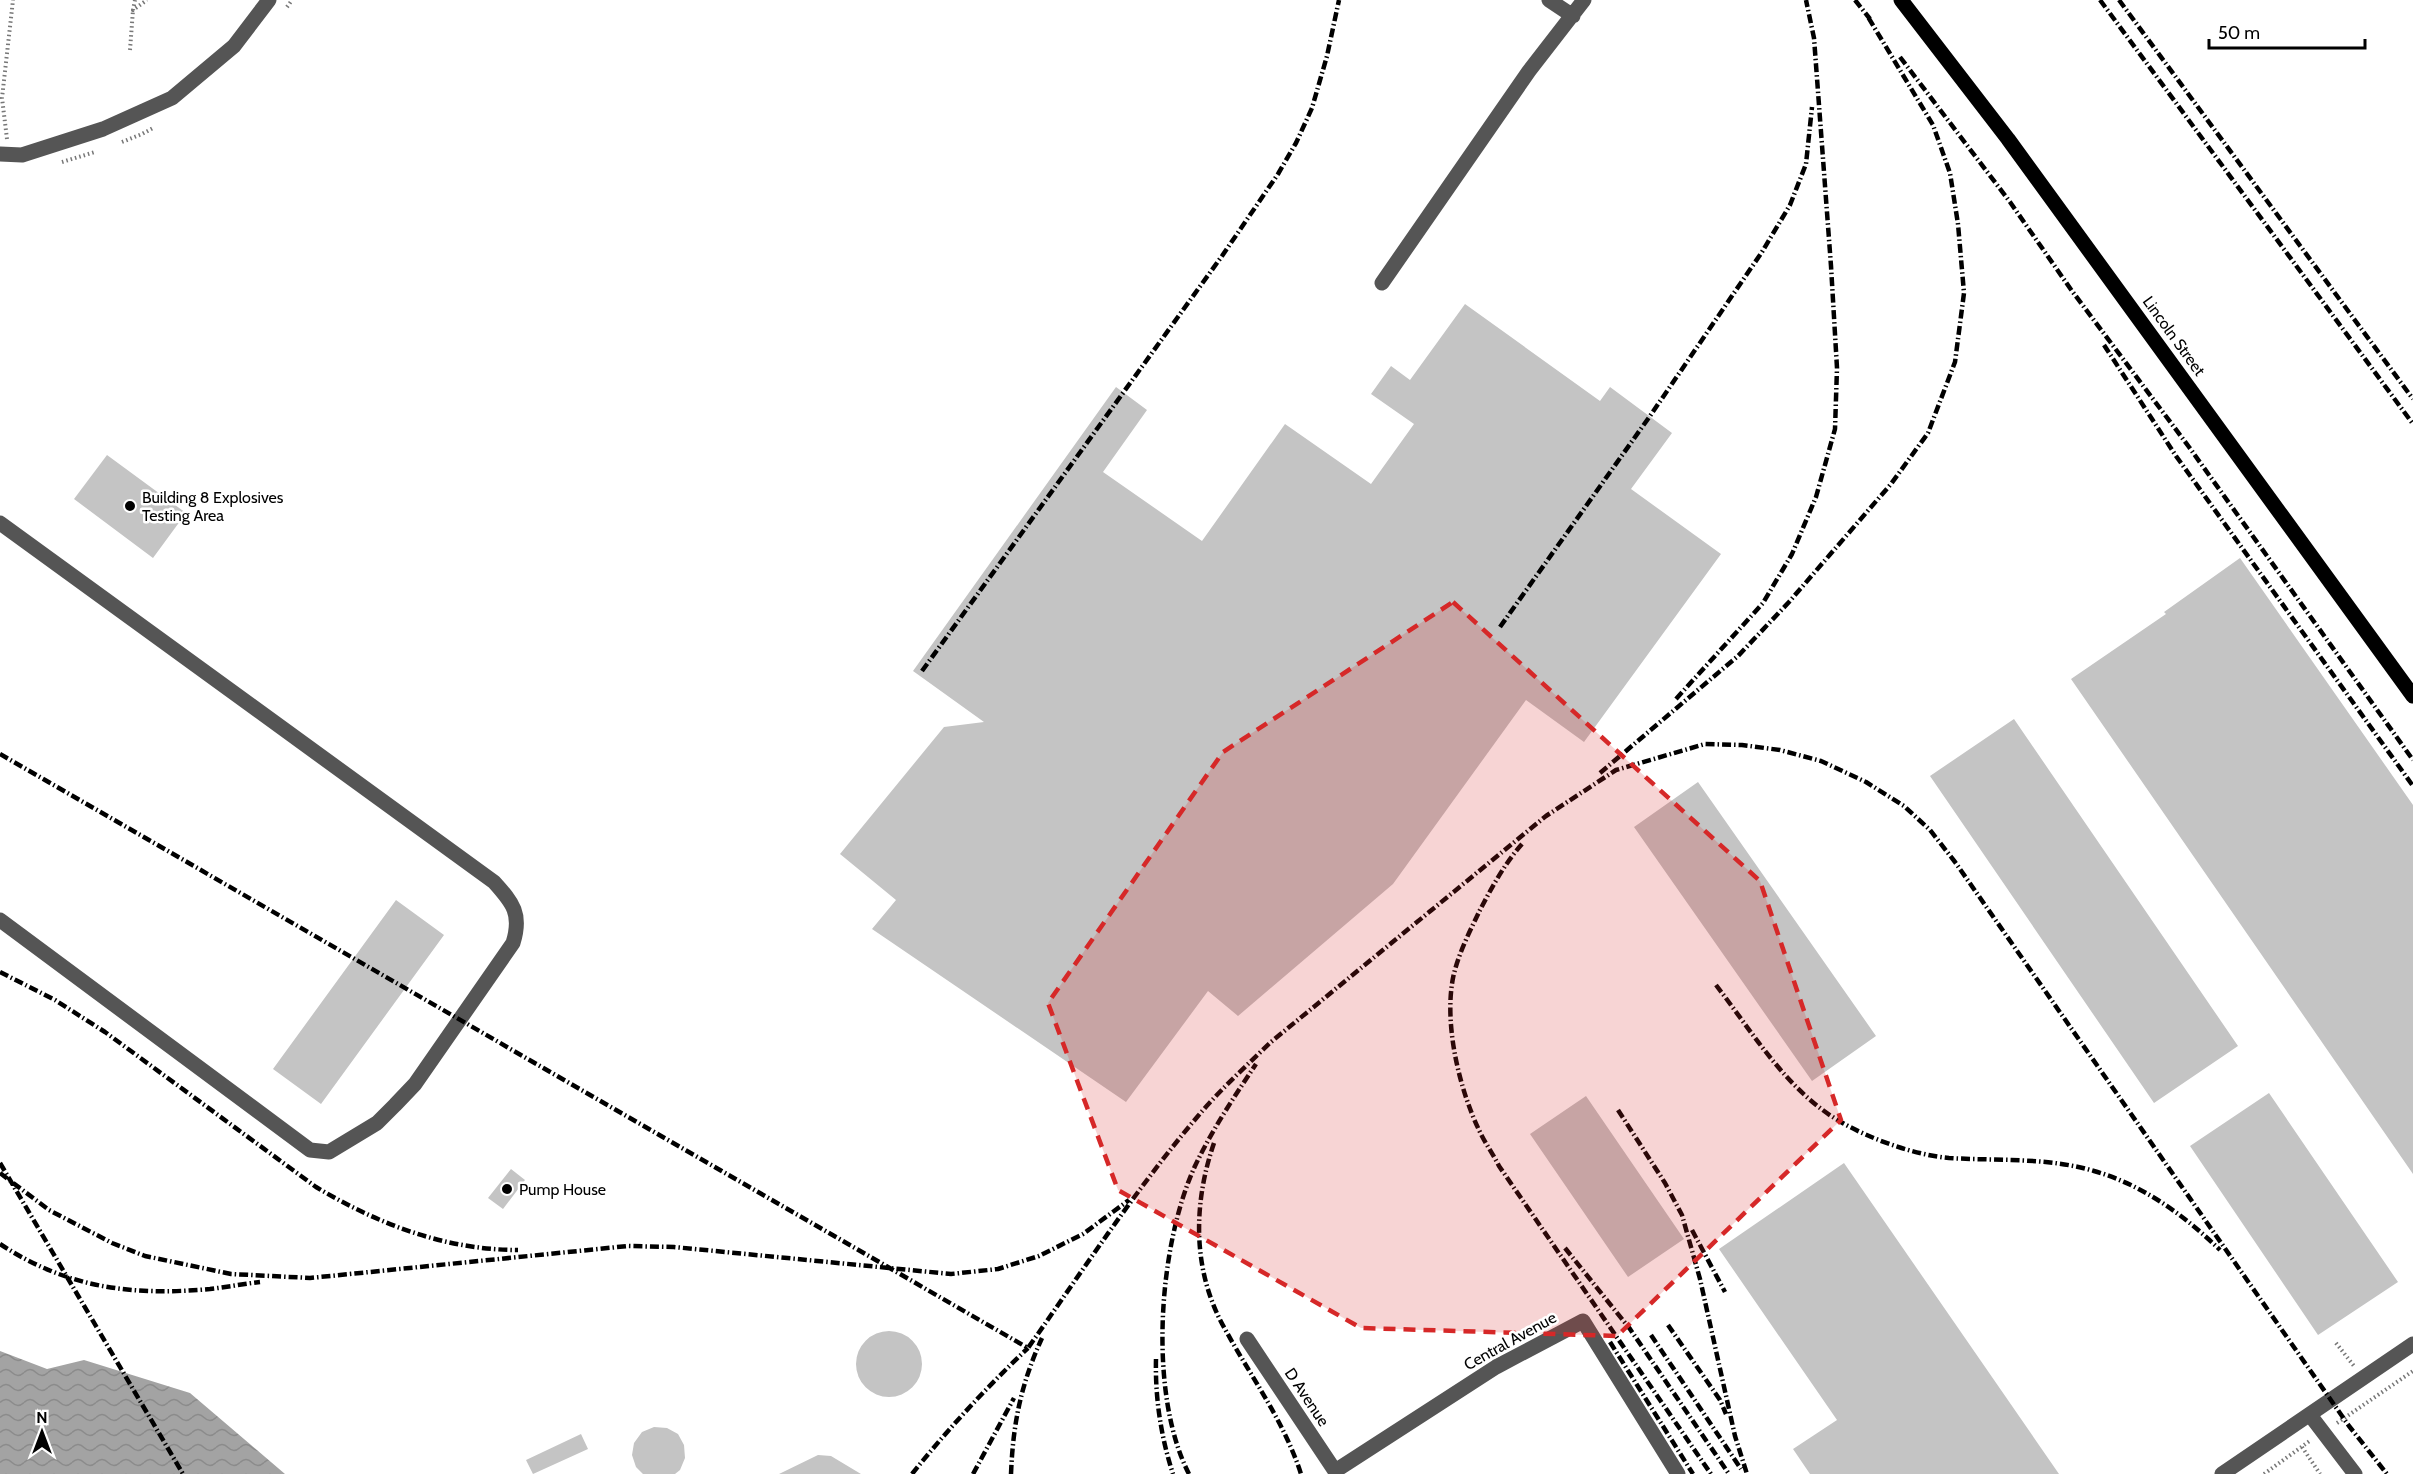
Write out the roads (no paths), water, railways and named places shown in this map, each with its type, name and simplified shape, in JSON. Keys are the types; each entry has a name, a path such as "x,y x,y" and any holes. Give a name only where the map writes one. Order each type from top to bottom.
{"main road":[{"name":"Lincoln Street","path":"1901,0 2008,139 2413,696"}],"street":[{"path":"4,154 22,155 103,129 172,98 234,46 268,0"},
{"path":"1549,0 1573,15"},
{"path":"1382,283 1529,71 1584,0"},
{"path":"0,523 494,882 507,896 516,912 518,928 513,943 415,1084 377,1123 329,1152 310,1150 0,920"},
{"name":"Central Avenue","path":"1336,1473 1496,1367 1583,1321 1678,1474"},
{"name":"D Avenue","path":"1246,1339 1336,1473"},
{"path":"2222,1474 2413,1344"},
{"path":"2310,1415 2355,1474"}],"water":[{"path":"0,1351 47,1369 84,1360 190,1393 285,1474 0,1474"}],"railway":[{"path":"922,671 1222,256 1278,174 1296,143 1312,108 1327,56 1339,0"},
{"path":"1676,699 1763,603 1792,554 1816,497 1835,429 1837,368 1831,266 1814,38 1806,0"},
{"path":"1855,0 1870,19"},
{"path":"2100,0 2413,424"},
{"path":"2119,0 2413,399"},
{"path":"1600,773 1738,656 1789,602 1891,484 1928,433 1955,362 1964,293 1958,224 1950,173 1933,125 1865,12"},
{"path":"1900,57 2010,202 2072,291 2189,447 2413,760"},
{"path":"1500,627 1650,416 1762,252 1790,205 1806,164 1812,107"},
{"path":"2104,345 2176,456 2413,786"},
{"path":"0,754 1028,1348 1153,1172 1224,1087 1271,1042 1546,816 1616,770 1705,744 1742,745 1780,750 1821,761 1866,782 1904,806 1930,830 1955,862 2349,1426 2387,1474"},
{"path":"1522,844 1504,867 1480,910 1455,969 1450,1015 1455,1056 1465,1095 1479,1130 1499,1166 1711,1474"},
{"path":"0,972 55,1000 105,1032 316,1187 339,1200 388,1223 438,1240 491,1249 518,1250"},
{"path":"1716,985 1788,1078 1804,1095 1841,1122 1879,1140 1922,1154 1949,1158 2058,1163 2112,1177 2146,1193 2177,1213 2220,1250"},
{"path":"1189,1474 1176,1441 1167,1404 1163,1363 1166,1278 1182,1199 1195,1166 1216,1127 1256,1064"},
{"path":"1618,1110 1665,1183 1682,1215 1700,1279 1735,1436 1747,1474"},
{"path":"1214,1143 1202,1190 1200,1213 1201,1261 1206,1284 1225,1329 1286,1436 1301,1474"},
{"path":"0,1163 183,1474"},
{"path":"0,1173 49,1210 112,1243 145,1256 231,1274 310,1278 628,1246 674,1247 951,1274 998,1269 1039,1256 1083,1234 1129,1200"},
{"path":"1692,1230 1725,1292"},
{"path":"0,1244 50,1271 100,1286 181,1291 260,1282"},
{"path":"1565,1248 1630,1329 1729,1474"},
{"path":"1668,1325 1720,1400 1726,1414"},
{"path":"1651,1335 1741,1469"},
{"path":"1011,1474 1019,1404 1042,1338"},
{"path":"1610,1342 1693,1474"},
{"path":"912,1474 968,1409 1028,1348"},
{"path":"1156,1359 1160,1417 1173,1474"},
{"path":"973,1474 1014,1398"}],"place":[{"name":"Building 8 Explosives Testing Area","path":"130,506"},
{"name":"Pump House","path":"507,1189"}]}
